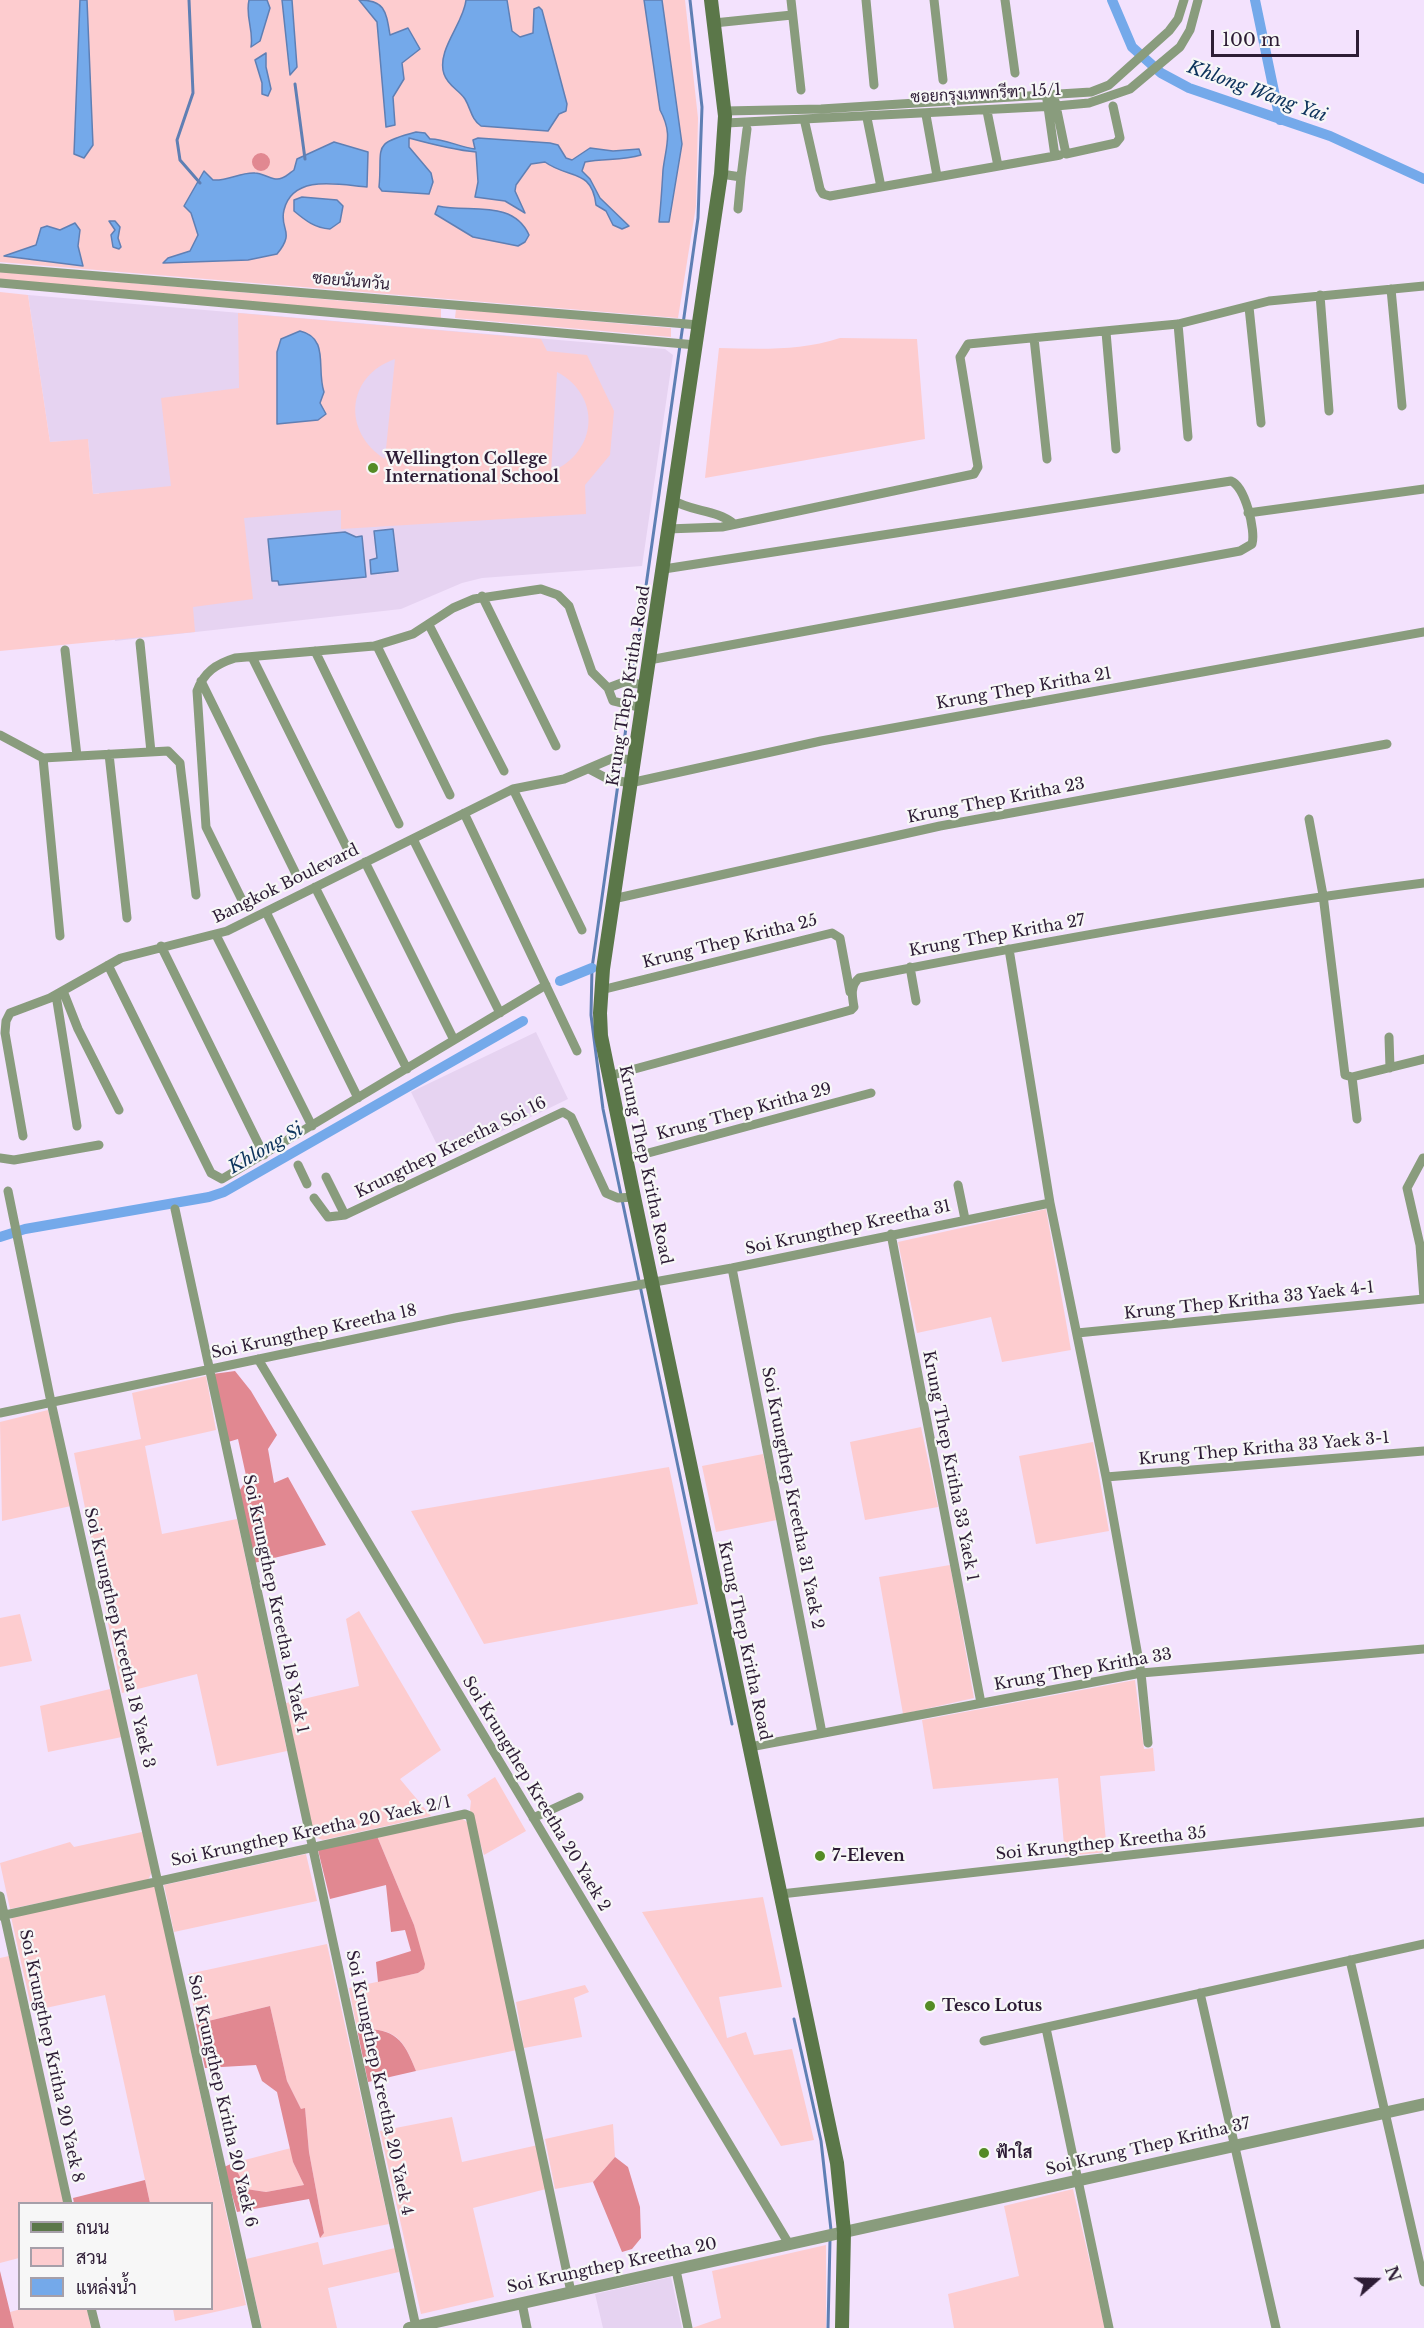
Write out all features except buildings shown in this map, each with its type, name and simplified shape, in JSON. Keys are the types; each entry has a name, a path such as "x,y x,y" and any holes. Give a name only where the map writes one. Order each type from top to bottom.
{"main road":[{"name":"Krung Thep Kritha Road","path":"711,0 725,117 721,174 693,325 664,569 649,660 641,684 626,782 601,990 601,1036 626,1159 626,1198 750,1747 837,2163 842,2328"}],"street":[{"path":"790,0 801,90"},
{"path":"866,0 874,85"},
{"path":"934,0 943,80"},
{"path":"1005,0 1014,73"},
{"name":"ซอยกรุงเทพกรีฑา 15/1","path":"925,110 1102,89 1119,77 1169,31 1179,19 1184,0"},
{"name":"ซอยกรุงเทพกรีฑา 15/1","path":"725,117 1052,106 1108,98 1133,86 1180,47 1190,30 1198,0"},
{"path":"714,23 792,15"},
{"path":"1050,95 1066,154"},
{"path":"1052,106 1055,156"},
{"path":"806,123 823,194 830,196 1116,143 1120,138 1113,106"},
{"path":"925,110 937,176"},
{"path":"987,111 998,166"},
{"path":"867,118 880,187"},
{"path":"738,209 747,129"},
{"path":"721,174 741,177"},
{"name":"ซอยนันทวัน","path":"0,268 693,325"},
{"name":"ซอยนันทวัน","path":"0,283 691,344"},
{"path":"667,529 722,527 974,474 978,467 961,352 968,344 1178,324 1269,301 1424,286"},
{"path":"1391,289 1402,406"},
{"path":"1320,295 1329,411"},
{"path":"448,305 448,323"},
{"path":"1249,307 1261,423"},
{"path":"1178,324 1188,437"},
{"path":"1106,332 1116,449"},
{"path":"1034,338 1047,459"},
{"path":"649,660 1240,551 1252,544 1253,540 1239,484 1224,481 664,569"},
{"path":"1248,513 1424,489"},
{"path":"671,499 684,508 725,517 733,523"},
{"path":"242,900 206,827 197,691 201,681 214,666 223,662 252,657 377,646 413,634 453,608 482,596 541,589 558,595 569,606 592,672 608,688 613,701 637,707"},
{"path":"482,596 556,746"},
{"path":"429,625 504,771"},
{"name":"Krung Thep Kritha 21","path":"626,782 821,741 1424,632"},
{"path":"140,643 151,752"},
{"path":"377,646 450,795"},
{"path":"65,650 77,756"},
{"path":"315,651 399,824"},
{"path":"252,657 348,850"},
{"path":"201,681 296,874"},
{"path":"608,688 624,682 641,684"},
{"path":"0,735 43,758 168,751 180,763 196,895"},
{"name":"Krung Thep Kritha 23","path":"613,899 940,826 1387,744"},
{"path":"109,754 127,918"},
{"path":"43,758 60,936"},
{"name":"Bangkok Boulevard","path":"23,1136 6,1021 10,1013 18,1008 59,993 134,953 216,935 513,789 564,779 613,758 630,759"},
{"path":"589,769 608,779 626,782"},
{"path":"513,789 582,930"},
{"path":"464,813 577,1051"},
{"path":"1309,819 1323,896 1342,1066 1345,1075 1352,1077 1424,1059"},
{"path":"413,838 500,1013"},
{"path":"365,862 454,1040"},
{"name":"Krung Thep Kritha 27","path":"609,1076 851,1010 854,1005 851,997 858,979 1009,949 1323,896 1424,882"},
{"path":"315,887 407,1069"},
{"path":"266,912 358,1098"},
{"name":"Krung Thep Kritha 25","path":"601,990 837,933 840,938 851,997"},
{"path":"216,935 312,1126"},
{"path":"161,946 264,1155"},
{"path":"1009,949 1050,1203 1106,1477 1141,1673 1148,1743"},
{"path":"108,965 212,1173 222,1179 546,985"},
{"path":"910,967 916,1001"},
{"path":"59,993 119,1110"},
{"path":"59,993 77,1126"},
{"path":"1389,1037 1390,1068"},
{"path":"1352,1077 1357,1119"},
{"name":"Krung Thep Kritha 29","path":"626,1159 871,1093"},
{"name":"Krungthep Kreetha Soi 16","path":"326,1176 345,1215 563,1112 571,1117 606,1193 626,1198"},
{"path":"0,1158 14,1160 99,1145"},
{"path":"1423,1158 1407,1188 1420,1245 1424,1273 1424,1299"},
{"path":"298,1166 307,1184"},
{"path":"958,1185 964,1219"},
{"name":"Soi Krungthep Kreetha 18 Yaek 3","path":"8,1191 51,1402 158,1881"},
{"path":"314,1198 328,1217 345,1215"},
{"name":"Soi Krungthep Kreetha 31","path":"644,1283 732,1268 1050,1203"},
{"name":"Soi Krungthep Kreetha 18 Yaek 1","path":"176,1209 312,1846"},
{"name":"Krung Thep Kritha 33 Yaek 1","path":"891,1234 981,1703"},
{"name":"Soi Krungthep Kreetha 31 Yaek 2","path":"732,1268 822,1733"},
{"name":"Soi Krungthep Kreetha 18","path":"0,1413 258,1359 644,1283"},
{"name":"Krung Thep Kritha 33 Yaek 4-1","path":"1077,1334 1424,1299"},
{"name":"Soi Krungthep Kreetha 20 Yaek 2","path":"258,1359 789,2244"},
{"name":"Krung Thep Kritha 33 Yaek 3-1","path":"1106,1477 1424,1451"},
{"name":"Krung Thep Kritha 33","path":"750,1747 1141,1673 1424,1650"},
{"path":"533,1818 579,1797"},
{"name":"Soi Krungthep Kreetha 20 Yaek 2/1","path":"2,1916 312,1846 465,1814 470,1816 571,2292"},
{"name":"Soi Krungthep Kreetha 35","path":"781,1894 1424,1822"},
{"name":"Soi Krungthep Kreetha 20 Yaek 4","path":"312,1846 413,2327"},
{"name":"Soi Krungthep Kritha 20 Yaek 6","path":"158,1881 257,2328"},
{"name":"Soi Krungthep Kritha 20 Yaek 8","path":"0,1896 2,1916 68,2202"},
{"path":"984,2041 1424,1944"},
{"path":"1350,1960 1424,2282"},
{"path":"1200,1993 1276,2328"},
{"path":"1046,2028 1109,2328"},
{"name":"Soi Krung Thep Kritha 37","path":"822,2237 1233,2144 1424,2104"},
{"name":"Soi Krungthep Kreetha 20","path":"413,2327 822,2237"},
{"path":"676,2270 688,2328"},
{"path":"522,2303 527,2328"},
{"path":"92,2310 96,2328"}],"shaded area":[{"path":"257,153 265,153 270,158 268,169 257,171 252,166 252,158"},
{"name":"Wellington College International School","path":"28,295 665,349 673,355 642,566 482,578 462,583 401,609 115,641 99,493 93,494 88,440 50,442"},
{"path":"536,1032 568,1099 444,1159 411,1092"},
{"path":"235,1371 251,1391 277,1435 268,1449 274,1483 288,1477 326,1545 254,1563 239,1491 247,1480 238,1439 228,1442 213,1374"},
{"path":"377,1836 414,1925 425,1964 424,1969 418,1973 378,1982 376,1962 411,1951 405,1930 391,1932 386,1885 330,1899 318,1850"},
{"path":"270,2006 287,2081 301,2109 305,2108 309,2152 324,2233 320,2238 309,2199 237,2212 224,2167 233,2163 246,2189 266,2192 304,2185 293,2162 277,2092 262,2081 256,2065 205,2068 196,2024"},
{"path":"357,2029 380,2030 396,2037 406,2050 416,2071 368,2082"},
{"path":"615,2157 628,2167 640,2207 641,2238 632,2249 622,2252 593,2182"},
{"path":"145,2180 150,2202 74,2202 73,2198"},
{"path":"0,2271 14,2328 0,2328"},
{"path":"671,2277 682,2328 603,2328 595,2294"}],"green space":[{"path":"0,0 685,0 698,118 696,206 678,318 0,262"},
{"path":"0,272 441,309 441,318 0,280"},
{"path":"0,292 28,295 50,442 88,439 93,494 171,486 161,398 239,388 238,313 541,339 547,351 587,355 614,411 610,455 585,485 586,514 341,529 341,510 244,518 253,599 193,607 195,632 0,651","holes":["395,359 385,459 371,448 362,434 356,420 356,405 359,391 367,378 379,367","557,372 572,382 582,395 587,409 588,424 585,438 578,451 567,463 551,472"]},
{"path":"456,309 671,328 671,337 455,318"},
{"path":"840,338 917,339 925,439 705,478 719,348 795,347"},
{"path":"1046,1209 1071,1350 1002,1362 991,1317 917,1333 898,1242"},
{"path":"206,1376 216,1430 145,1446 162,1534 237,1519 287,1751 217,1766 197,1674 122,1693 74,1453 141,1439 132,1393"},
{"path":"48,1410 71,1506 2,1521 0,1422"},
{"path":"921,1427 938,1507 865,1520 850,1442"},
{"path":"1093,1442 1109,1531 1036,1544 1019,1456"},
{"path":"763,1454 777,1520 716,1532 702,1466"},
{"path":"669,1467 698,1604 484,1644 411,1511"},
{"path":"950,1565 974,1698 903,1714 879,1577"},
{"path":"359,1611 441,1750 400,1779 431,1816 323,1840 314,1837 286,1703 359,1686 346,1619"},
{"path":"20,1614 32,1661 0,1667 0,1618"},
{"path":"1135,1680 1144,1749 1153,1748 1155,1771 1100,1776 1107,1852 1065,1856 1058,1778 933,1789 922,1720"},
{"path":"110,1689 122,1737 48,1752 40,1706"},
{"path":"495,1777 526,1831 484,1855 470,1810 471,1801 467,1795"},
{"path":"462,1818 469,1824 517,2050 416,2071 406,2050 395,2036 380,2030 357,2029 349,1988 418,1973 424,1969 414,1925 377,1836"},
{"path":"142,1832 152,1872 148,1880 10,1909 0,1863 70,1842 74,1847"},
{"path":"306,1854 317,1901 174,1932 164,1885"},
{"path":"155,1886 246,2305 175,2321 173,2310 213,2310 213,2202 150,2202 105,1995 32,2011 11,1917"},
{"path":"763,1897 782,1987 719,1997 727,2038 746,2032 754,2055 792,2049 814,2140 781,2146 642,1912"},
{"path":"327,1944 389,2224 320,2238 324,2233 309,2152 305,2109 301,2109 287,2081 270,2006 196,2024 188,1974"},
{"path":"9,1956 64,2202 18,2202 18,2258 0,2263 0,1958"},
{"path":"585,1985 589,1992 574,1998 582,2037 524,2048 516,2002"},
{"path":"452,2117 462,2162 538,2145 546,2189 473,2208 494,2297 421,2314 380,2131"},
{"path":"613,2124 615,2157 593,2182 555,2189 545,2139"},
{"path":"291,2148 293,2162 304,2185 266,2192 245,2189 233,2163"},
{"path":"1073,2189 1105,2328 954,2328 948,2294 1019,2276 1004,2206"},
{"path":"318,2242 323,2265 395,2248 399,2272 328,2288 337,2328 262,2328 246,2259"},
{"path":"826,2245 826,2328 692,2328 721,2318 712,2271"},
{"path":"18,2310 87,2310 91,2328 14,2328 10,2312"}],"water":[{"path":"80,0 87,0 93,145 84,158 74,154"},
{"path":"249,0 267,0 270,8 260,41 251,47 248,12"},
{"path":"282,0 292,0 297,67 290,75"},
{"path":"359,0 374,2 383,8 390,35 408,28 420,49 402,63 404,79 393,97 395,125 386,127 377,22"},
{"path":"466,0 507,0 512,31 520,37 533,33 534,9 539,7 542,10 567,104 566,111 559,114 548,131 481,126 473,117 465,99 446,78 443,65 444,56 461,18"},
{"path":"644,0 662,0 682,144 669,222 659,222 667,133 660,110"},
{"path":"266,53 266,67 271,89 268,96 262,94 262,83 255,60"},
{"path":"416,132 425,133 430,139 475,149 473,140 478,138 550,143 558,145 566,158 572,160 590,148 613,151 639,149 641,155 634,157 585,162 582,171 590,179 600,198 629,226 622,229 613,225 606,211 596,205 594,193 584,180 545,162 531,164 516,185 515,191 525,213 505,201 475,197 478,182 476,152 409,138 409,147 431,173 433,182 429,194 382,191 379,187 382,149 391,140"},
{"path":"334,142 368,152 367,187 319,184 297,191 289,198 284,210 283,222 286,235 283,246 277,254 248,260 163,263 168,258 190,251 198,235 191,213 184,206 204,171 213,180 250,173 279,179 294,170 297,159"},
{"path":"302,197 337,200 343,206 340,222 330,229 315,226 307,221 294,211 294,200"},
{"path":"438,206 501,212 512,216 522,224 529,235 525,242 518,246 473,237 435,214"},
{"path":"109,221 115,221 120,227 118,238 121,247 119,249 113,247 111,235 115,230"},
{"path":"75,223 80,230 78,246 83,266 4,256 36,245 41,228 47,226 60,230"},
{"path":"300,331 315,340 319,347 324,392 320,403 326,414 318,420 277,424 277,352 281,339"},
{"path":"393,529 398,571 371,574 370,560 377,558 374,531"},
{"path":"345,532 356,537 362,536 366,577 279,585 278,581 272,581 268,539"}],"waterway":[{"path":"189,0 193,93 177,140 180,160 200,183"},
{"path":"690,0 702,107 698,218 592,968 591,1015 603,1109 732,1724"},
{"name":"Khlong Wang Yai","path":"1112,0 1132,47 1161,73 1189,88 1330,136 1424,179"},
{"path":"1255,0 1280,120"},
{"path":"295,84 305,159"},
{"name":"Khlong Si","path":"560,981 592,968"},
{"name":"Khlong Si","path":"0,1237 25,1229 209,1197 224,1192 523,1021"},
{"path":"794,2019 821,2141 831,2230"},
{"path":"828,2328 830,2240"}],"place":[{"name":"Wellington College International School","path":"373,468"},
{"name":"7-Eleven","path":"820,1856"},
{"name":"Tesco Lotus","path":"930,2006"},
{"name":"ฟ้าใส","path":"984,2153"}]}
